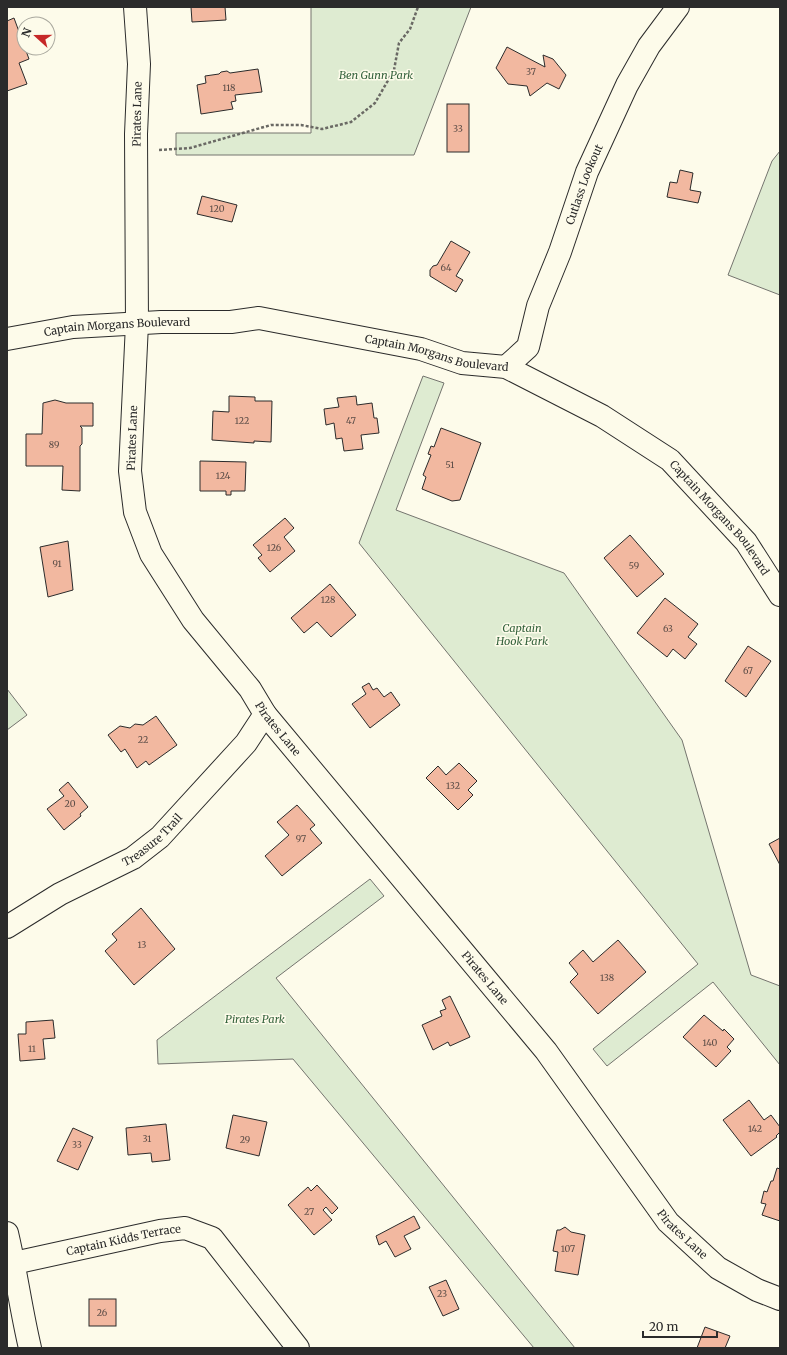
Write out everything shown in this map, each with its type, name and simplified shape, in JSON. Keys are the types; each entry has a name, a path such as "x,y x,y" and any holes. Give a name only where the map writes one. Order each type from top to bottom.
{"street":[{"name":"Pirates Lane","path":"135,7 139,64 137,151 137,324 130,471 135,512 151,554 193,620 250,689 265,714 546,1051 668,1222 718,1268 757,1290 780,1299"},
{"name":"Cutlass Lookout","path":"506,367 528,347 538,306 560,252 587,172 627,84 649,46 678,7"},
{"name":"Captain Morgans Boulevard","path":"7,339 73,328 161,322 231,322 259,318 421,348 462,362 506,367 602,416 670,460 746,542 780,595"},
{"name":"Treasure Trail","path":"7,927 60,894 133,858 160,837 246,743 265,714"},
{"name":"Captain Kidds Terrace","path":"14,1263 160,1231 185,1228 212,1238 298,1348"},
{"path":"7,1233 30,1348"}],"path":[{"path":"137,151 190,148 271,125 301,125 322,129 351,122 374,103 394,70 399,43 410,29 418,7"}],"green space":[{"name":"Ben Gunn Park","path":"311,7 471,7 414,155 176,155 176,133 311,133"},
{"path":"780,151 780,295 728,275 772,161"},
{"name":"Captain Hook Park","path":"423,376 444,383 396,510 564,573 682,740 751,975 780,986 780,1065 713,982 607,1066 593,1049 698,964 359,543"},
{"path":"7,689 27,715 7,730"},
{"name":"Pirates Park","path":"370,879 384,896 276,978 575,1348 534,1348 293,1059 158,1064 157,1040"}],"building":[{"path":"191,7 225,7 226,20 192,22"},
{"path":"14,18 16,23 16,56 28,56 29,59 19,63 27,84 7,91 7,21"},
{"path":"507,47 545,67 543,55 553,59 566,75 559,89 547,83 530,96 527,86 508,84 496,68"},
{"path":"258,69 262,92 235,95 236,101 231,102 233,109 201,114 197,85 206,83 205,76 227,71 230,73"},
{"path":"447,104 469,104 469,152 447,152"},
{"path":"680,170 693,173 690,190 701,192 698,203 667,197 670,182 677,183"},
{"path":"202,196 237,205 232,222 197,214"},
{"path":"451,241 470,252 456,276 463,280 456,292 430,276 430,270 433,266 437,265"},
{"path":"229,396 255,397 255,401 272,401 271,442 254,441 254,443 212,440 213,411 229,412"},
{"path":"356,396 357,405 372,403 374,418 377,418 379,433 361,435 363,449 344,451 342,438 336,439 334,423 326,425 324,409 339,407 337,398"},
{"path":"55,400 66,403 93,403 93,426 80,426 82,428 82,444 80,446 80,491 62,490 63,466 26,466 26,434 42,434 43,403"},
{"path":"441,428 481,443 460,500 452,501 422,489 426,477 423,475 431,455 428,454 431,446 434,447"},
{"path":"200,461 246,462 245,491 231,491 231,495 226,495 226,491 200,491"},
{"path":"285,518 294,528 284,537 295,551 270,572 258,558 262,555 253,545"},
{"path":"630,535 664,574 637,597 604,558"},
{"path":"68,541 73,590 48,597 40,547"},
{"path":"330,584 356,615 331,637 317,622 304,633 291,618"},
{"path":"665,598 698,624 688,637 697,644 685,659 673,649 667,657 637,633"},
{"path":"748,646 771,661 746,697 725,681"},
{"path":"369,683 373,690 377,688 384,697 391,692 400,705 370,728 352,704 366,694 362,687"},
{"path":"156,716 177,745 149,765 146,761 137,768 125,749 121,752 108,735 120,726 130,728 135,724 143,725"},
{"path":"459,763 477,781 468,790 473,795 458,810 426,778 438,766 446,775"},
{"path":"68,782 88,807 80,814 81,816 64,830 47,809 64,796 59,790"},
{"path":"297,805 315,825 310,829 322,843 282,876 265,856 289,835 277,822"},
{"path":"780,838 780,865 769,844"},
{"path":"141,908 175,949 134,985 105,951 117,940 112,934"},
{"path":"618,940 646,972 598,1014 570,982 578,974 569,963 583,950 593,962"},
{"path":"450,996 470,1037 450,1046 448,1042 433,1050 422,1025 442,1016 440,1011 446,1009 442,1000"},
{"path":"704,1015 723,1031 724,1029 734,1039 727,1047 731,1051 716,1067 683,1037"},
{"path":"53,1020 55,1038 43,1039 45,1059 20,1061 18,1034 26,1034 26,1022"},
{"path":"749,1100 764,1120 771,1115 780,1127 780,1132 776,1136 777,1137 751,1156 723,1120"},
{"path":"233,1115 267,1122 259,1156 226,1148"},
{"path":"166,1124 170,1160 152,1162 151,1153 128,1155 126,1128"},
{"path":"73,1128 93,1137 78,1170 57,1161"},
{"path":"777,1168 780,1169 780,1221 762,1215 766,1204 761,1203 764,1191 767,1192 771,1181 773,1181"},
{"path":"317,1185 338,1208 332,1214 326,1207 323,1210 332,1220 314,1235 288,1205 308,1187 311,1191"},
{"path":"414,1216 420,1228 404,1236 411,1249 395,1257 386,1241 379,1245 376,1236"},
{"path":"565,1227 571,1232 585,1235 578,1275 555,1271 558,1252 553,1251 557,1230"},
{"path":"446,1280 459,1309 443,1316 429,1287"},
{"path":"89,1299 116,1299 116,1326 89,1326"},
{"path":"705,1327 730,1336 725,1348 697,1348"}]}
